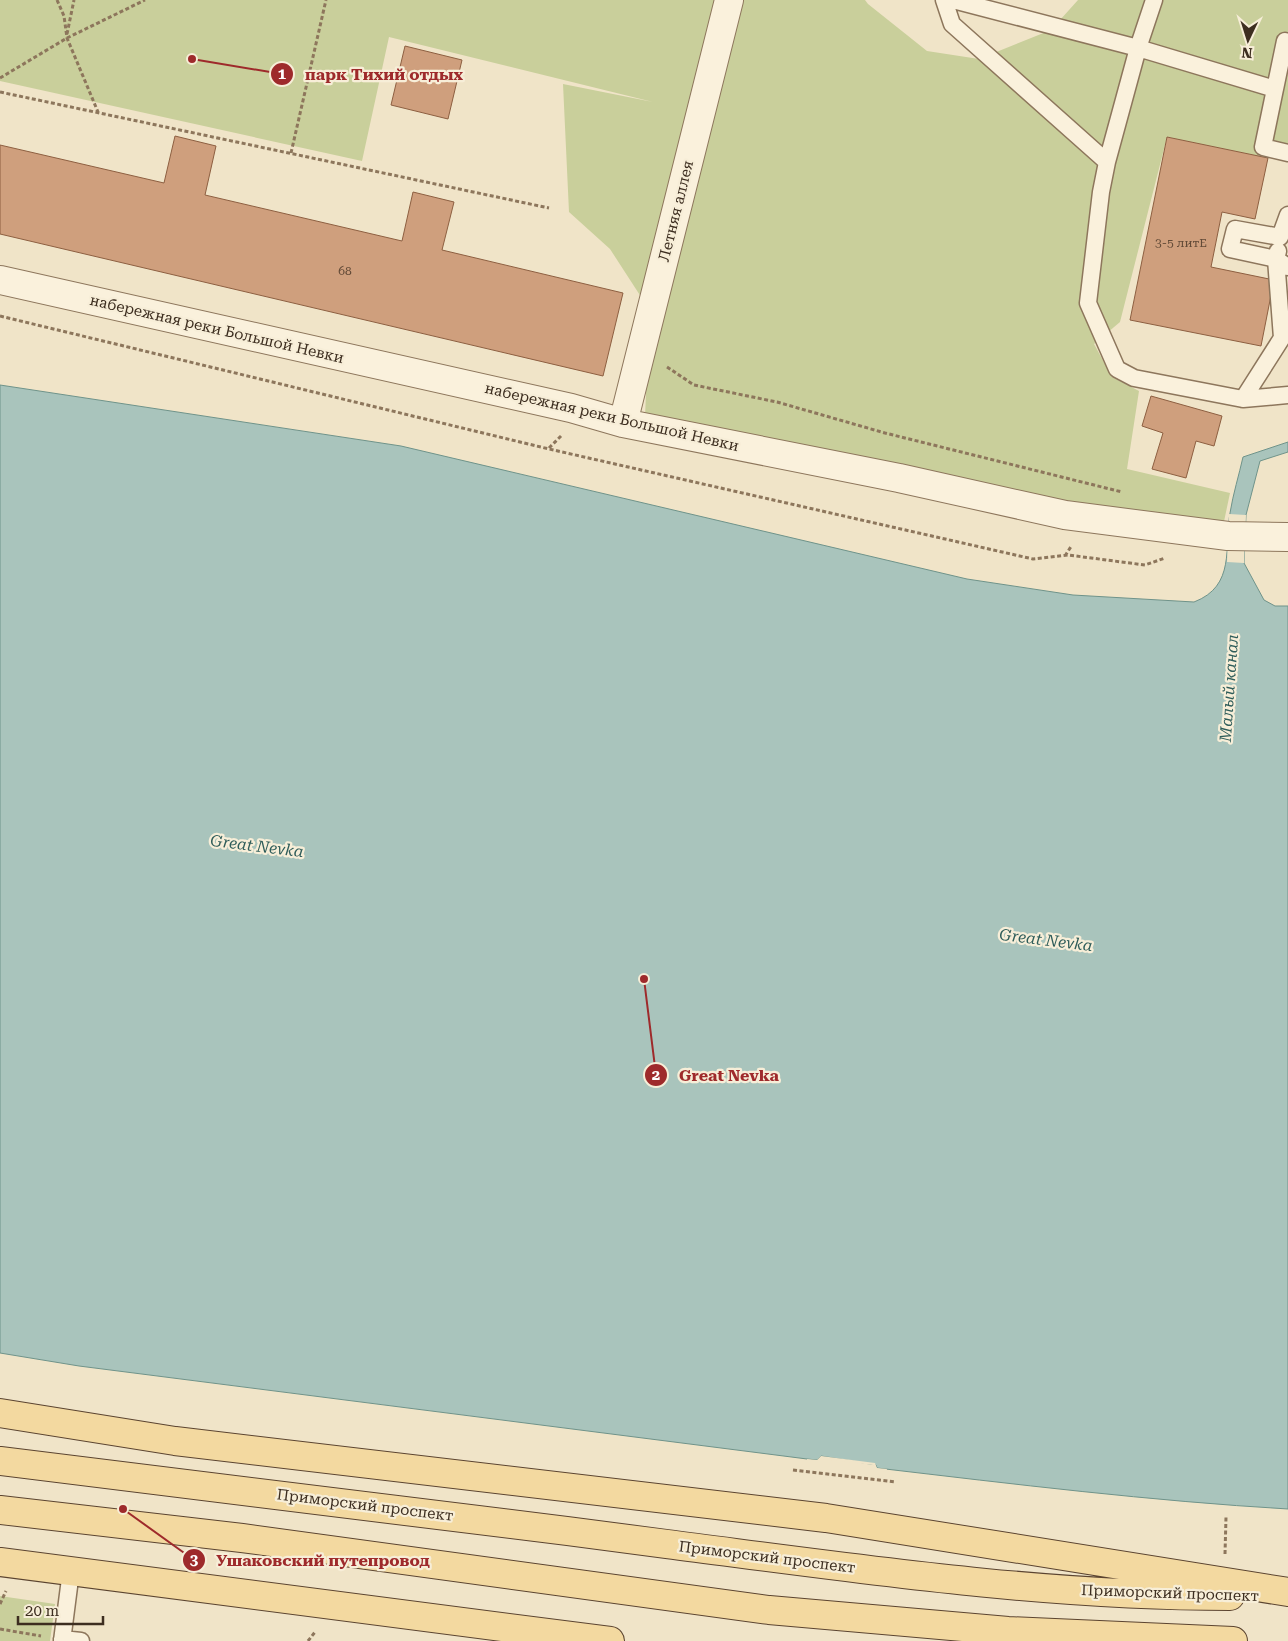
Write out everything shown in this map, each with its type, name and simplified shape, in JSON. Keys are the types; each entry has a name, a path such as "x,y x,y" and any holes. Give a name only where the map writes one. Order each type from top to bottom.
{"main road":[{"path":"0,1413 175,1441 826,1518 1288,1592"},
{"name":"Приморский проспект","path":"0,1461 248,1490 1010,1586 1162,1596 1288,1596"},
{"path":"0,1510 242,1538 769,1610 1008,1630 1233,1641"},
{"path":"0,1562 492,1634 610,1641"}],"street":[{"name":"Летняя аллея","path":"623,422 729,0"},
{"name":"набережная реки Большой Невки","path":"0,280 572,408 623,422 899,478 1065,515 1237,536 1288,537"}],"lane":[{"path":"944,0 952,24 1107,162"},
{"path":"952,0 1138,48 1274,89"},
{"path":"1154,0 1138,48 1107,162 1096,228 1088,303 1117,369 1134,378 1243,399 1288,396"},
{"path":"1285,41 1263,147 1288,153"},
{"path":"1243,399 1284,341 1280,237 1288,215"},
{"path":"1280,237 1235,228 1230,249 1282,263"},
{"path":"70,1571 62,1640 81,1641"}],"path":[{"path":"58,0 64,16 67,38 98,112"},
{"path":"67,38 74,0"},
{"path":"0,78 67,38 145,0"},
{"path":"291,154 326,0"},
{"path":"0,92 549,208"},
{"path":"0,316 549,449 1033,559 1068,555 1145,565 1164,558 1174,558"},
{"path":"641,351 694,385 777,402 885,433 1130,493"},
{"path":"549,449 568,428"},
{"path":"793,1470 896,1482"},
{"path":"1224,1582 1226,1517"},
{"path":"0,1604 8,1588"},
{"path":"0,1630 62,1640"},
{"path":"308,1641 317,1630"}],"green space":[{"path":"0,0 865,0 927,51 979,59 1051,30 1078,0 1288,0 1288,154 1268,158 1167,137 1120,322 1094,344 1112,377 1139,391 1127,469 1230,493 1222,531 1036,498 645,417 647,370 645,303 610,249 569,212 563,84 653,102 389,37 362,161 0,81"},
{"path":"0,1596 55,1604 50,1641 0,1641"}],"water":[{"name":"Great Nevka","path":"0,385 401,446 967,579 1073,595 1194,602 1207,595 1222,576 1226,564 1230,513 1243,457 1288,442 1288,452 1260,461 1246,515 1244,563 1264,600 1275,606 1288,606 1288,1509 1134,1497 877,1468 876,1465 821,1456 817,1460 807,1459 79,1366 0,1353"}],"pier":[{"path":"1229,514 1246,515 1244,563 1227,562"},
{"path":"821,1456 875,1463 877,1468 887,1469 886,1472 875,1470 873,1465 821,1459 818,1463 807,1462 807,1459 817,1460"}],"building":[{"path":"405,46 462,60 448,119 391,105"},
{"path":"175,136 216,146 205,195 402,241 413,192 454,202 442,250 623,293 603,376 0,234 0,145 164,183"},
{"path":"1167,137 1268,158 1255,219 1222,212 1211,267 1274,280 1261,346 1130,320"},
{"path":"1151,396 1222,416 1214,446 1196,441 1186,478 1152,469 1163,433 1142,426"}],"place":[{"name":"парк Тихий отдых","path":"192,59"},
{"name":"Great Nevka","path":"644,979"},
{"name":"Ушаковский путепровод","path":"123,1509"}],"water label":[{"name":"Малый канал","path":"1229,688"}]}
